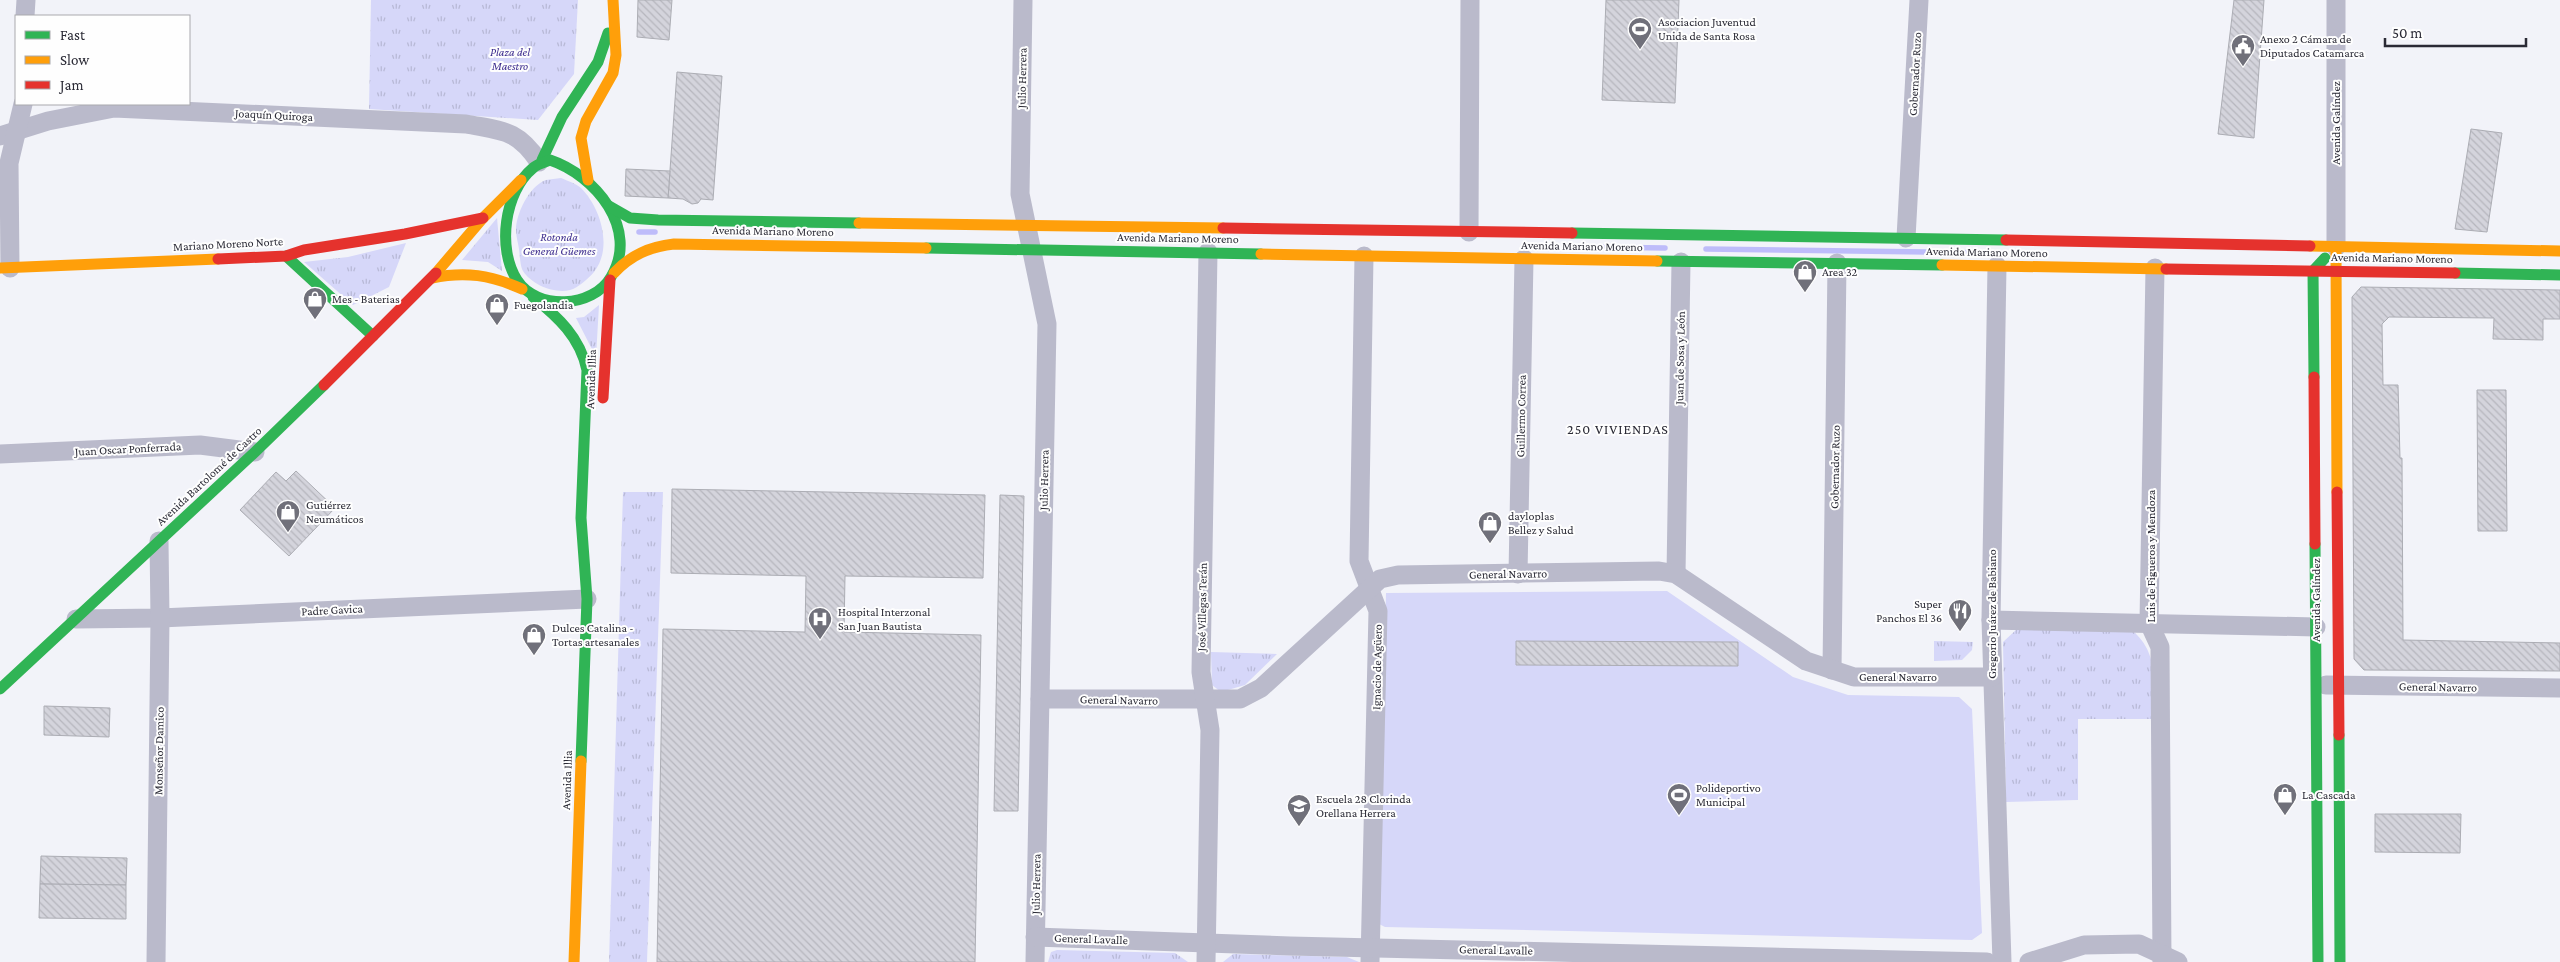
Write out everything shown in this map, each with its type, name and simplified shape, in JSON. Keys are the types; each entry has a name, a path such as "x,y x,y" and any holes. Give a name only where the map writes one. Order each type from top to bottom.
{"main road":[{"path":"522,289 508,260 506,232 510,207 522,180 541,161 562,117 598,62 605,43 613,6"},
{"path":"588,180 580,145 580,133 584,122 612,76 616,61 613,6"},
{"path":"432,278 458,272 481,273 522,289 533,297 553,302 570,302 600,292 612,276 619,253 619,232 615,217 609,206 588,180 573,167 561,162 541,161"},
{"name":"Avenida Bartolomé de Castro","path":"0,689 256,452 432,278 483,218 522,180"},
{"name":"Avenida Mariano Moreno","path":"609,206 630,218 658,220 1906,238 2560,251"},
{"name":"Mariano Moreno Norte","path":"5,268 286,256 304,250 405,234 483,218"},
{"name":"Avenida Mariano Moreno","path":"612,276 632,256 642,250 669,243 1681,262 2560,275"},
{"path":"2313,271 2336,247"},
{"name":"Avenida Galíndez","path":"2336,247 2340,962"},
{"path":"286,256 373,336"},
{"name":"Avenida Galíndez","path":"2313,271 2318,962"},
{"name":"Avenida Illia","path":"603,407 612,276"},
{"name":"Avenida Illia","path":"533,297 558,317 582,350 585,360 581,518 587,599 574,962"},
{"name":"Avenida Illia","path":"587,599 595,546"}],"street":[{"path":"25,15 26,0"},
{"name":"Julio Herrera","path":"1023,0 1020,194 1047,324 1035,962"},
{"path":"1469,232 1470,0"},
{"name":"Gobernador Ruzo","path":"1906,238 1919,0"},
{"name":"Avenida Galíndez","path":"2336,0 2336,247"},
{"path":"5,268 10,163 8,134 22,105"},
{"name":"Joaquín Quiroga","path":"8,134 48,121 114,108 466,124 507,132 526,143 541,161"},
{"name":"José Villegas Terán","path":"1206,953 1210,730 1201,672 1208,252"},
{"name":"Ignacio de Agüero","path":"1364,256 1359,561 1378,611 1370,955"},
{"name":"Guillermo Correa","path":"1518,574 1524,259"},
{"name":"Juan de Sosa y León","path":"1676,574 1681,262"},
{"name":"Gobernador Ruzo","path":"1832,670 1837,264"},
{"name":"Gregorio Juárez de Babiano","path":"1998,266 1991,620 2002,962"},
{"name":"Luis de Figueroa y Mendoza","path":"2154,268 2149,623 2160,648 2167,960"},
{"name":"Juan Oscar Ponferrada","path":"0,454 200,445 256,452"},
{"name":"Monseñor Damico","path":"156,962 160,618 159,541"},
{"name":"General Navarro","path":"1040,699 1206,701 1240,699 1261,688 1380,579 1398,575 1659,571 1676,574 1806,661 1832,670 1854,677 1992,677"},
{"name":"Padre Gavica","path":"76,619 160,618 587,599"},
{"path":"1991,620 2316,627"},
{"path":"2282,627 2300,638 2309,652 2316,685"},
{"name":"General Navarro","path":"2316,685 2560,688"},
{"name":"General Lavalle","path":"1035,937 1206,953 1987,962"},
{"path":"2029,962 2084,945 2139,944 2167,960"}],"green space":[{"name":"Plaza del Maestro","path":"371,0 578,0 574,74 538,120 369,109"},
{"name":"Rotonda General Güemes","path":"561,178 579,186 588,196 599,217 604,240 600,262 594,272 576,287 570,290 558,291 538,284 523,271 516,230 521,209 534,188 546,180"},
{"path":"497,218 502,271 488,262 462,260"},
{"path":"406,243 389,287 353,305 304,262 348,257"},
{"path":"599,305 596,357 576,318 584,317"},
{"path":"623,492 663,492 647,962 609,962"},
{"name":"Polideportivo Municipal","path":"1667,591 1793,677 1848,695 1959,697 1972,709 1982,933 1972,940 1385,927 1379,924 1386,593"},
{"path":"2017,629 2134,632 2143,642 2152,662 2151,719 2078,719 2078,800 2006,802 2003,642"},
{"path":"1934,641 1973,642 1972,650 1962,660 1934,661"},
{"path":"1211,652 1277,654 1245,685 1221,692 1212,685"},
{"path":"1057,950 1175,953 1188,962 1048,962 1051,952"},
{"path":"1233,954 1347,957 1359,962 1223,962"}],"building":[{"path":"638,0 672,0 669,40 637,37"},
{"name":"Asociacion Juventud Unida de Santa Rosa","path":"1606,0 1679,0 1675,103 1602,100"},
{"name":"Anexo 2 Cámara de Diputados Catamarca","path":"2234,0 2264,0 2254,138 2218,134"},
{"path":"677,72 722,76 713,200 701,199 698,203 692,204 683,199 668,198"},
{"path":"2471,129 2502,133 2487,232 2455,229"},
{"path":"626,169 670,171 668,198 625,196"},
{"path":"2361,287 2560,290 2560,319 2543,319 2543,340 2493,339 2494,318 2389,317 2382,324 2383,385 2398,385 2400,458 2402,458 2403,640 2560,643 2560,671 2364,670 2354,659 2352,297"},
{"path":"2477,390 2506,390 2507,531 2478,531"},
{"name":"Gutiérrez Neumáticos","path":"296,471 335,508 289,556 240,510 276,472 286,481"},
{"path":"672,489 985,495 983,578 845,576 844,632 981,635 975,962 657,962 663,629 805,632 806,576 671,573"},
{"path":"1000,495 1024,496 1018,811 994,811"},
{"path":"1516,641 1738,642 1738,666 1516,665"},
{"path":"44,706 110,708 109,737 44,735"},
{"path":"2375,814 2461,814 2460,853 2375,852"},
{"path":"41,856 127,858 126,885 40,884"},
{"path":"40,884 126,885 126,919 39,918"}],"waterway":[{"path":"639,232 655,232"},
{"path":"1594,247 1665,248"},
{"path":"1706,249 2002,253"}],"traffic: fast":[{"path":"542,160 562,117 598,62 608,33"},
{"path":"550,160 567,167 597,191 608,206 616,223 620,241 619,259 611,277 603,287 592,295 579,300 551,301 538,297 526,290 517,280 507,253 507,221 515,191 523,178 533,168 550,160"},
{"path":"609,206 630,218 658,220 859,223"},
{"path":"1572,233 2006,240"},
{"path":"926,248 1261,254"},
{"path":"286,256 373,336"},
{"path":"2314,377 2313,271 2325,258"},
{"path":"1657,261 1942,265"},
{"path":"2455,273 2560,275"},
{"path":"533,297 567,329 579,347 587,370 581,518 587,599 581,761"},
{"path":"0,689 255,452 324,385"},
{"path":"2315,544 2318,962"},
{"path":"2339,735 2340,962"}],"traffic: slow":[{"path":"588,180 581,138 586,121 613,73 616,55 613,0"},
{"path":"436,273 483,218 521,180"},
{"path":"859,223 1223,228"},
{"path":"614,273 627,261 641,253 656,247 674,244 926,248"},
{"path":"2310,246 2560,251"},
{"path":"2336,252 2337,492"},
{"path":"1261,254 1657,261"},
{"path":"0,268 218,259"},
{"path":"1942,265 2166,269"},
{"path":"432,278 456,275 478,276 500,280 522,289"},
{"path":"574,962 581,761"}],"traffic: jam":[{"path":"218,259 286,256 304,250 405,234 483,218"},
{"path":"1223,228 1572,233"},
{"path":"2006,240 2310,246"},
{"path":"2166,269 2455,273"},
{"path":"324,385 436,273"},
{"path":"603,398 610,280"},
{"path":"2314,377 2315,544"},
{"path":"2337,492 2339,735"}],"place":[{"name":"Asociacion Juventud Unida de Santa Rosa","path":"1640,50"},
{"name":"Anexo 2 Cámara de Diputados Catamarca","path":"2243,67"},
{"name":"Area 32","path":"1805,293"},
{"name":"Mes - Baterias","path":"315,320"},
{"name":"Fuegolandia","path":"497,326"},
{"name":"Gutiérrez Neumáticos","path":"288,533"},
{"name":"dayloplas Bellez y Salud","path":"1490,544"},
{"name":"Super Panchos El 36","path":"1960,632"},
{"name":"Hospital Interzonal San Juan Bautista","path":"820,640"},
{"name":"Dulces Catalina - Tortas artesanales","path":"534,656"},
{"name":"Polideportivo Municipal","path":"1679,816"},
{"name":"La Cascada","path":"2285,816"},
{"name":"Escuela 28 Clorinda Orellana Herrera","path":"1299,827"}],"district":[{"name":"250 VIVIENDAS","path":"1618,429"}]}
